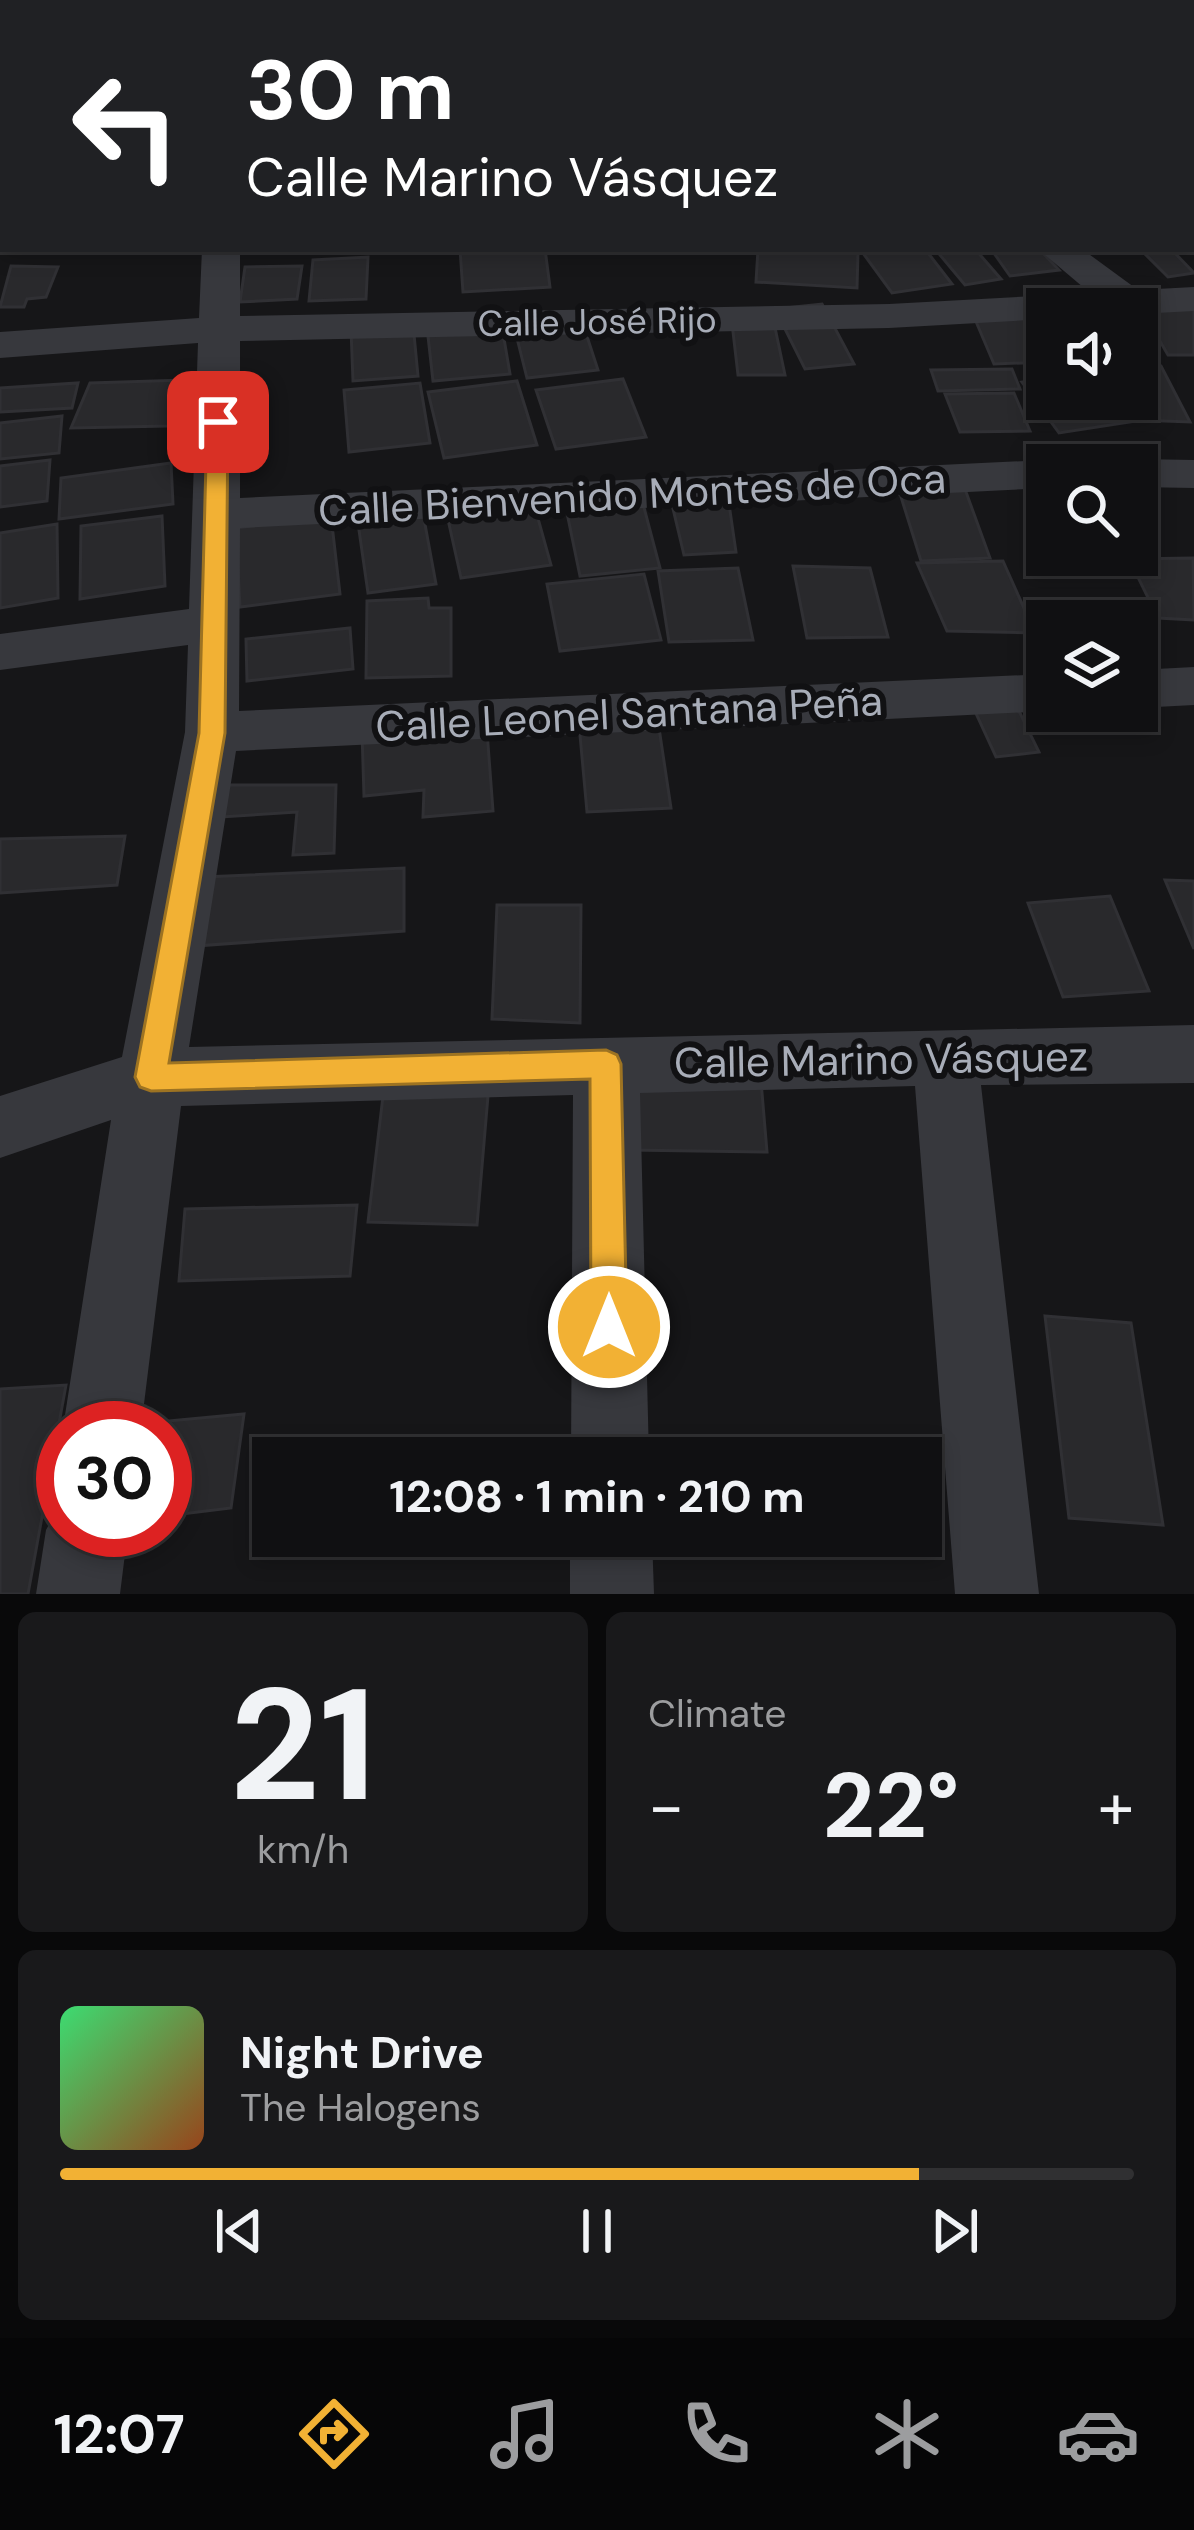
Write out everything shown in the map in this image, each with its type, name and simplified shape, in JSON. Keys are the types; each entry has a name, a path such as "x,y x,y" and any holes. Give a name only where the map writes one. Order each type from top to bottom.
{"street":[{"path":"106,1401 151,1077 212,733 221,252"},
{"path":"1061,252 1110,288"},
{"name":"Calle José Rijo","path":"1158,300 1194,299"},
{"name":"Calle José Rijo","path":"0,345 219,329 889,316 1026,307"},
{"path":"1158,473 1194,474"},
{"name":"Calle Bienvenido Montes de Oca","path":"216,514 1026,475"},
{"path":"0,652 217,623"},
{"path":"1158,687 1194,686"},
{"name":"Calle Leonel Santana Peña","path":"212,733 1026,694"},
{"name":"Calle Marino Vásquez","path":"0,1127 151,1077 945,1055 1194,1054"},
{"path":"945,1055 997,1594"},
{"path":"606,1064 610,1437"},
{"path":"79,1594 84,1557"},
{"path":"611,1557 612,1594"}],"building":[{"path":"460,252 545,252 550,287 463,292"},
{"path":"758,252 858,252 857,288 756,282"},
{"path":"862,252 927,252 952,284 892,293"},
{"path":"938,252 978,252 1001,279 965,285"},
{"path":"993,252 1042,252 1059,270 1010,276"},
{"path":"1143,252 1174,252 1194,273 1168,277"},
{"path":"368,257 366,299 309,301 313,260"},
{"path":"11,266 58,267 46,297 27,299 24,307 0,307"},
{"path":"302,266 297,299 240,302 245,267"},
{"path":"1026,303 1026,363 994,364 969,305"},
{"path":"822,304 854,364 805,369 775,309"},
{"path":"1194,309 1194,355 1168,355 1158,338 1158,310"},
{"path":"580,315 598,370 527,378 513,322"},
{"path":"501,321 510,374 433,381 427,327"},
{"path":"732,323 774,323 785,375 738,375"},
{"path":"413,324 418,376 353,381 351,329"},
{"path":"1158,366 1190,422 1136,420 1158,420"},
{"path":"1012,369 1020,389 938,391 931,370"},
{"path":"623,379 646,437 556,449 536,390"},
{"path":"185,380 168,426 71,428 90,383"},
{"path":"517,381 537,445 444,458 428,392"},
{"path":"78,383 72,408 0,412 0,388"},
{"path":"420,383 430,443 349,452 344,390"},
{"path":"1014,393 1030,431 960,432 945,394"},
{"path":"62,416 59,453 0,459 0,423"},
{"path":"1050,420 1130,422 1059,433"},
{"path":"50,460 47,501 0,507 0,466"},
{"path":"171,463 173,504 59,519 61,478"},
{"path":"962,481 990,558 921,561 897,484"},
{"path":"670,496 728,497 736,552 684,555"},
{"path":"642,500 660,568 580,576 566,508"},
{"path":"534,504 551,565 461,578 447,515"},
{"path":"422,508 436,584 368,593 357,516"},
{"path":"162,516 165,586 80,599 81,526"},
{"path":"331,516 340,594 240,607 236,528"},
{"path":"57,524 58,598 0,608 0,533"},
{"path":"1193,558 1194,620 1158,618 1158,600 1149,600 1137,576 1158,576 1158,559"},
{"path":"1003,561 1026,613 1026,633 947,631 917,563"},
{"path":"793,566 870,568 888,637 807,638"},
{"path":"738,568 753,640 669,642 658,571"},
{"path":"644,574 661,640 560,651 547,584"},
{"path":"428,598 429,608 451,608 451,676 366,678 367,601"},
{"path":"350,628 353,669 247,681 246,639"},
{"path":"1016,705 1039,752 996,757 973,707"},
{"path":"579,724 659,728 671,808 587,812"},
{"path":"487,731 493,811 423,817 424,790 364,796 362,732"},
{"path":"211,785 336,785 334,853 293,855 297,812 206,818"},
{"path":"125,836 117,885 0,893 0,839"},
{"path":"404,868 404,931 195,946 204,877"},
{"path":"1165,880 1194,881 1194,949"},
{"path":"1110,896 1149,991 1063,997 1028,903"},
{"path":"497,905 581,905 580,1023 492,1019"},
{"path":"628,1080 761,1081 767,1152 630,1150"},
{"path":"489,1084 477,1225 368,1222 384,1088"},
{"path":"357,1205 350,1276 179,1281 185,1209"},
{"path":"1045,1316 1131,1323 1163,1525 1069,1518"},
{"path":"66,1385 63,1401 36,1401 36,1550 28,1594 0,1594 0,1389"},
{"path":"244,1414 231,1508 192,1513 192,1419"}],"route":[{"path":"218,422 212,733 151,1077 606,1064 609,1327"}]}
